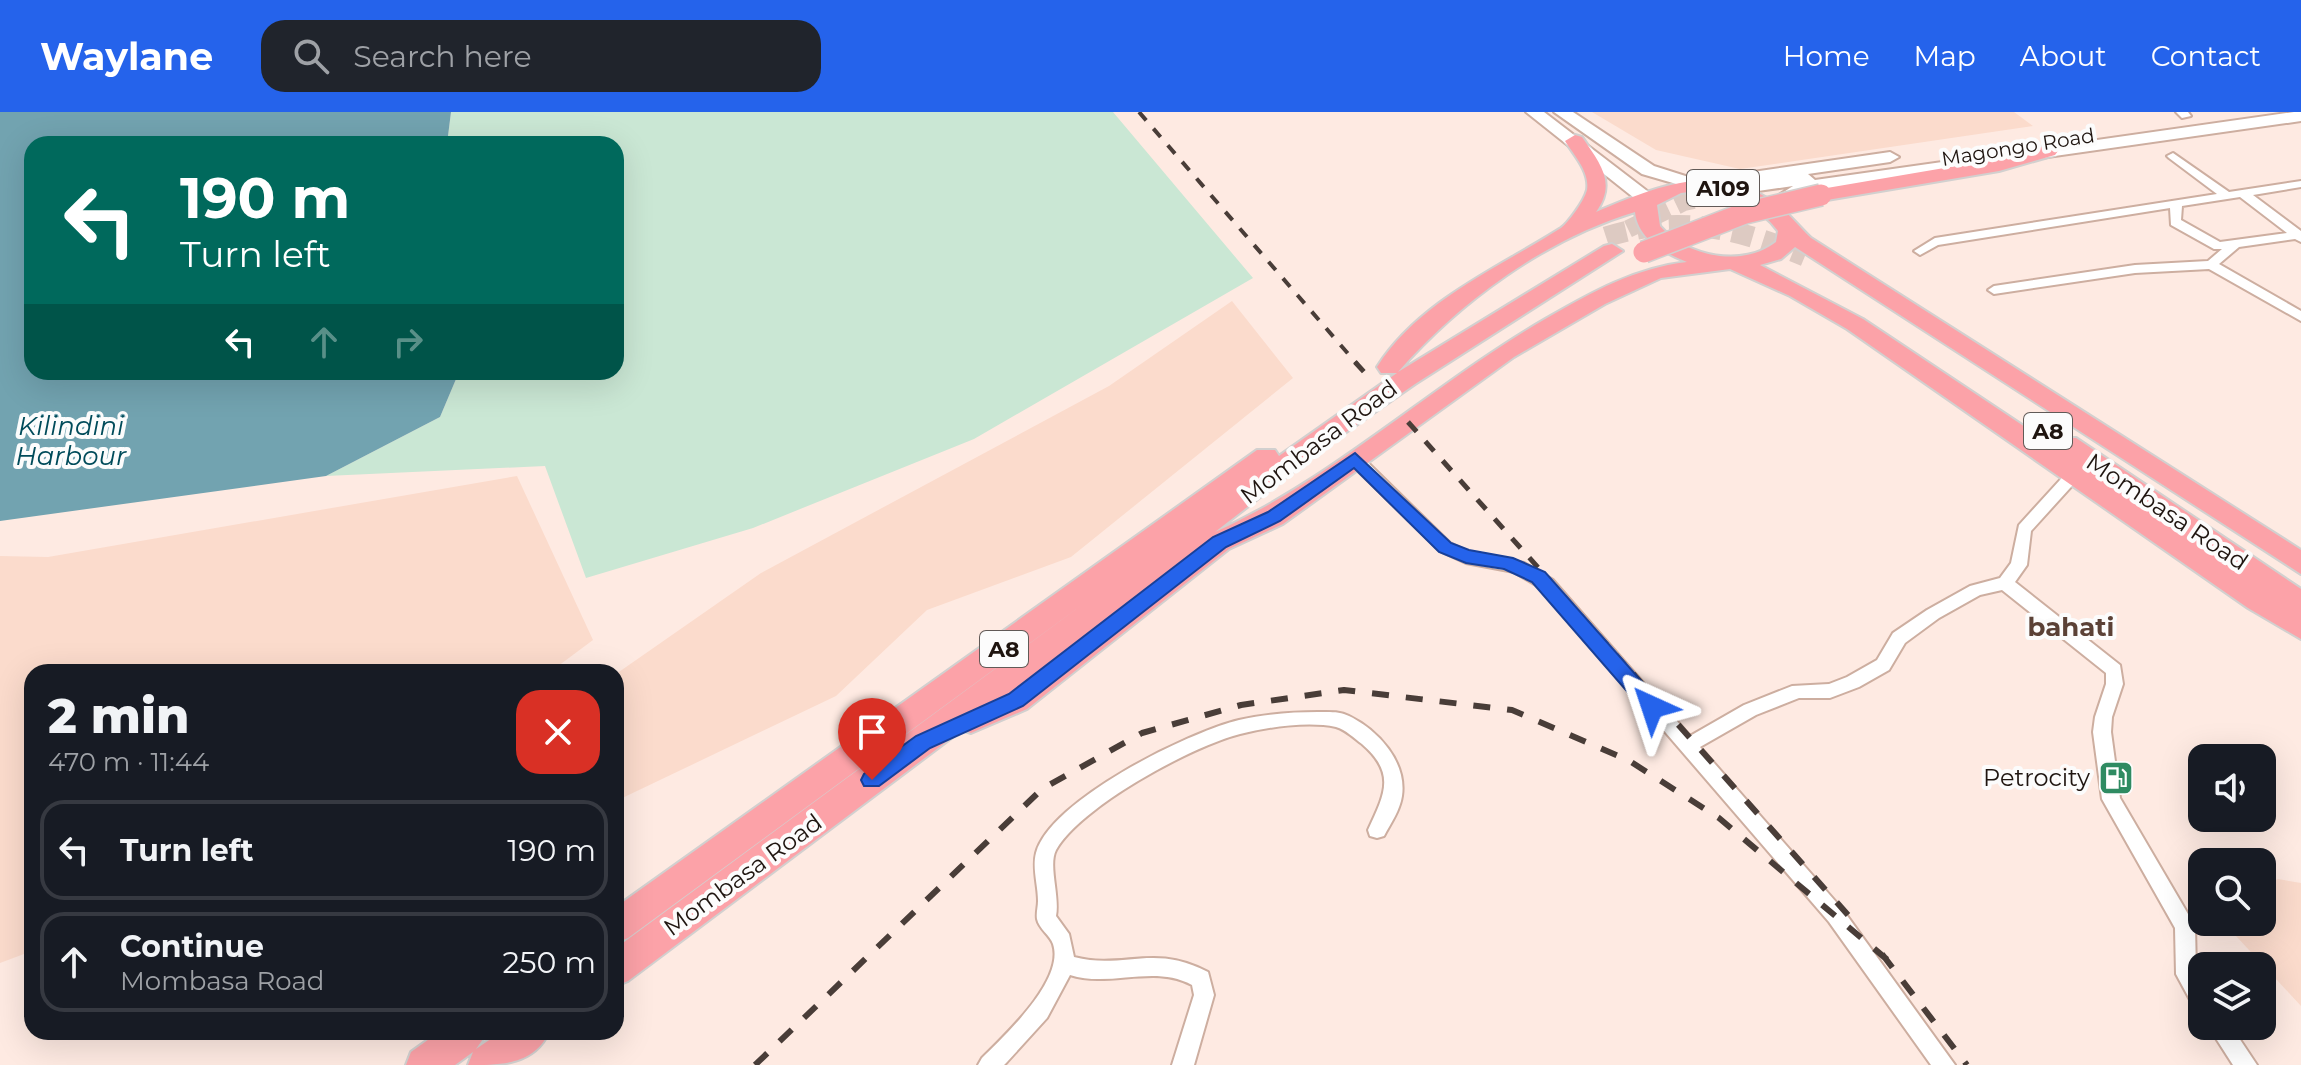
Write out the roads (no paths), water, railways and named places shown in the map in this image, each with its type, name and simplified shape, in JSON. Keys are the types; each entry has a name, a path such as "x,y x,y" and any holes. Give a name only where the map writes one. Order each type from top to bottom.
{"highway":[{"path":"1389,367 1410,340 1564,232 1592,206 1599,191 1596,172 1575,141"},
{"path":"923,742 1016,700 1435,379 1504,333 1644,252 1745,213 1821,195 1999,165 2050,146"},
{"name":"A109","path":"1649,201 1676,187 1697,185 1741,193 1782,221 1786,243 1778,252 1761,261 1730,264"},
{"path":"1564,232 1619,208 1649,201"},
{"path":"1649,201 1645,214 1648,226 1659,239 1677,251 1779,279 1840,315 2075,473 2170,542 2301,628"},
{"path":"1782,221 1803,243 2301,564"},
{"name":"Mombasa Road","path":"624,921 1389,367 1609,244 1317,440 923,742 624,963"},
{"name":"Mombasa Road","path":"2301,582 1797,261 2301,603"},
{"path":"1219,542 1274,517 1466,378 1597,299 1656,272 1730,264"},
{"path":"424,1065 459,1040"},
{"path":"486,1065 520,1040"}],"main road":[{"path":"1534,112 1649,201"},
{"path":"1562,112 1648,170 1697,185 2020,139 2050,146"},
{"path":"2129,130 2184,114 2215,112"},
{"name":"Magongo Road","path":"1782,221 1778,209 1782,200 1796,190 1816,185 2129,130 2248,116 2273,116"},
{"path":"2113,142 2273,116 2301,116"},
{"path":"2113,142 2152,144 2301,125"},
{"path":"1599,138 1652,159 1738,179"},
{"name":"Magongo Road","path":"1758,186 2050,146 2113,142"}],"street":[{"path":"2173,156 2226,195"},
{"path":"1920,251 1935,242 2301,184"},
{"path":"2241,192 2300,236"},
{"path":"2176,203 2174,220 2211,245 2300,236"},
{"path":"2211,265 2234,245"},
{"path":"1994,290 2114,272 2211,265 2301,317"},
{"path":"1355,459 1445,547 1466,557 1507,563 1539,577 1836,916 1944,1065"},
{"path":"1687,746 1750,710 1798,691 1830,691 1853,682 1883,665 1899,638 1933,614 1976,590 2005,583 2019,565 2024,529 2075,473"},
{"path":"2005,583 2114,670 2115,684 2102,729 2111,776 2111,799 2185,926 2188,978"},
{"path":"989,1065 1031,1023 1062,963 1063,944 1046,917 1050,890 1043,859 1051,841 1115,785 1225,732 1258,724 1336,720 1348,724 1381,750 1393,777 1394,804 1377,830"},
{"path":"1062,963 1091,972 1158,966 1186,971 1201,979 1204,995 1183,1065"},
{"path":"2228,1040 2246,1065"}],"water":[{"name":"Kilindini Harbour","path":"0,112 451,112 448,136 24,136 24,380 456,380 440,417 326,476 0,521"}],"tunnel":[{"path":"1628,229 1684,202 1758,186"},
{"path":"1606,237 1658,226 1707,227 1756,238 1805,256"}],"railway":[{"path":"1139,112 1357,364"},
{"path":"1355,362 1366,374"},
{"path":"1408,422 1635,676"},
{"path":"1633,674 1848,915"},
{"path":"755,1065 1042,789 1142,733 1241,705 1344,690 1512,710 1628,760 1719,818 1885,958"},
{"path":"1882,954 1885,958"},
{"path":"1885,958 1890,962"},
{"path":"1885,958 1967,1065"}],"place":[{"name":"Petrocity","path":"2116,778"}],"district":[{"name":"bahati","path":"2071,627"}]}
